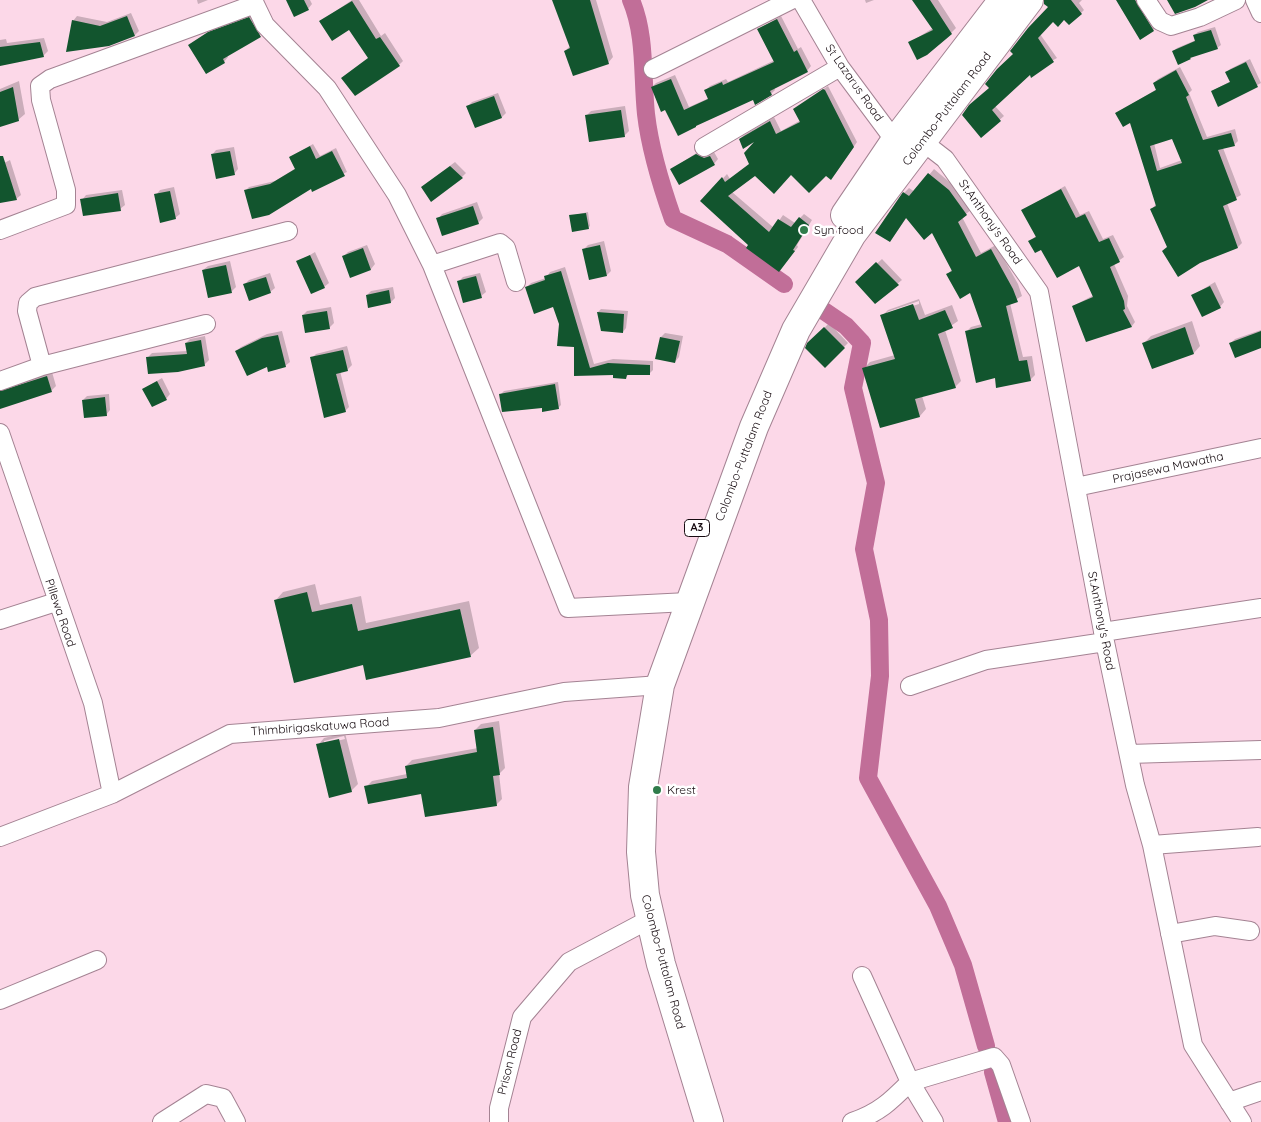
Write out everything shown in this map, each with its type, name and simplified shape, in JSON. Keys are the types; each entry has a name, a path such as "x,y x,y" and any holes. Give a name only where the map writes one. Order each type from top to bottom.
{"highway":[{"name":"Colombo-Puttalam Road","path":"696,1122 646,972 642,922 642,787 651,685 725,456 766,357 808,276 895,141 1003,0"},
{"name":"Colombo-Puttalam Road","path":"679,602 796,330 852,234 1029,0"},
{"name":"Colombo-Puttalam Road","path":"642,922 710,1122"}],"street":[{"path":"653,70 791,0"},
{"name":"St Lazarus Road","path":"801,0 840,67 895,141"},
{"path":"1146,0 1160,21 1171,26 1200,17 1236,0"},
{"path":"1255,0 1261,13"},
{"path":"0,230 66,205 66,190 41,100 40,86 50,79 254,2 265,25 327,88 396,195 432,265 568,608 679,602"},
{"path":"704,147 840,67"},
{"path":"895,141 923,142"},
{"name":"St.Anthony's Road","path":"923,142 945,159 1039,292 1104,637 1135,784 1152,845 1193,1044 1242,1122"},
{"path":"42,366 27,311 28,303 36,297 288,231"},
{"path":"432,265 500,243 506,248 516,282"},
{"path":"0,381 42,366 206,324"},
{"name":"Pillewa Road","path":"0,433 56,602 93,703 112,794"},
{"name":"Prajasewa Mawatha","path":"1076,487 1261,448"},
{"path":"0,620 56,602"},
{"path":"910,686 986,660 1261,608"},
{"name":"Thimbirigaskatuwa Road","path":"0,837 112,794 230,734 439,718 564,692 651,685"},
{"path":"1130,754 1261,750"},
{"path":"1152,845 1258,836"},
{"name":"Prison Road","path":"499,1122 499,1108 522,1017 569,962 642,922"},
{"path":"1170,934 1215,926 1250,931"},
{"path":"0,1000 97,960"},
{"path":"862,976 910,1082 934,1122"},
{"path":"852,1122 872,1115 886,1106 910,1082 994,1057 1001,1066 1021,1122"},
{"path":"1229,1102 1261,1092"},
{"path":"162,1122 206,1094 223,1098 236,1122"}],"building":[{"path":"286,0 304,0 309,10 294,17"},
{"path":"552,0 590,0 609,64 573,76 564,51 570,48"},
{"path":"912,0 930,0 952,34 927,55 917,60 908,42 933,30"},
{"path":"1044,0 1071,0 1082,14 1069,25 1064,20 1058,27 1053,22 1038,38 1054,62 1031,78 1030,75 992,110 1001,121 981,138 962,115 969,105 989,88 985,84 1013,54 1010,51 1048,7 1044,4"},
{"path":"1116,0 1135,0 1154,31 1140,40"},
{"path":"1167,0 1208,0 1175,14"},
{"path":"352,1 376,39 380,37 400,66 355,96 341,78 368,58 349,30 332,41 319,21"},
{"path":"127,16 135,36 109,46 66,52 72,20 100,26"},
{"path":"249,17 261,37 223,59 225,63 206,74 188,45 208,32"},
{"path":"777,19 794,52 797,50 808,72 770,91 772,95 755,105 753,100 678,136 665,110 661,112 651,87 671,79 684,110 708,99 704,90 722,82 723,85 774,62 757,29"},
{"path":"1211,30 1218,49 1190,58 1178,65 1172,51 1195,41 1193,35"},
{"path":"40,42 44,57 0,66 0,47"},
{"path":"1246,62 1258,87 1218,107 1211,91 1230,82 1225,72"},
{"path":"1176,70 1189,95 1186,97 1203,140 1231,133 1235,146 1218,150 1237,200 1223,206 1238,248 1200,263 1178,277 1162,251 1167,247 1150,209 1156,206 1130,123 1123,127 1115,113 1156,90 1153,83","holes":["1172,139 1182,163 1157,171 1150,146"]},
{"path":"13,87 19,121 0,127 0,92"},
{"path":"823,89 854,147 831,180 826,176 809,193 791,175 774,194 755,176 728,196 769,232 778,219 791,227 799,217 809,225 793,250 795,251 779,272 746,248 748,245 700,201 722,177 725,182 749,164 744,153 754,142 743,149 739,139 770,121 776,134 800,122 793,109"},
{"path":"494,96 502,118 475,128 466,106"},
{"path":"621,110 625,137 589,142 585,115"},
{"path":"310,146 316,159 332,151 345,176 312,192 311,189 269,215 252,219 244,190 270,184 295,169 289,157"},
{"path":"230,151 235,175 216,179 211,154"},
{"path":"696,154 704,158 710,156 715,165 679,185 670,169"},
{"path":"0,156 3,156 17,200 0,203"},
{"path":"450,166 463,178 431,202 421,187"},
{"path":"928,173 949,190 967,215 958,222 976,257 991,249 1013,289 1018,302 1006,306 1019,361 1027,360 1031,381 996,388 995,378 976,383 965,331 982,327 970,293 960,299 946,274 952,271 932,233 924,240 906,218 890,242 875,233 903,192 909,196"},
{"path":"1061,189 1076,218 1085,214 1099,242 1109,238 1120,262 1110,267 1124,301 1125,309 1123,310 1132,327 1086,342 1072,306 1093,297 1079,266 1057,278 1041,250 1035,253 1028,241 1036,237 1021,210"},
{"path":"170,191 176,219 160,223 154,194"},
{"path":"118,193 121,211 83,216 80,199"},
{"path":"473,206 479,224 442,236 436,218"},
{"path":"586,213 589,229 572,232 569,215"},
{"path":"600,245 607,276 589,280 582,249"},
{"path":"363,248 371,270 350,278 342,256"},
{"path":"310,255 325,288 311,294 296,261"},
{"path":"876,262 899,285 875,304 855,282"},
{"path":"226,265 232,293 208,298 202,270"},
{"path":"561,271 590,368 608,363 650,365 650,375 627,375 626,379 613,378 613,375 574,376 574,347 557,346 559,324 553,307 534,314 525,287 545,280 544,276"},
{"path":"476,276 482,298 463,303 457,281"},
{"path":"266,277 271,293 249,301 243,284"},
{"path":"1210,286 1221,308 1202,317 1191,295"},
{"path":"389,290 391,303 368,308 366,295"},
{"path":"913,304 919,320 945,310 953,328 938,334 956,388 915,399 920,417 880,428 862,368 895,359 880,315"},
{"path":"327,311 330,329 305,333 302,315"},
{"path":"597,312 624,314 623,333 601,331"},
{"path":"824,327 845,348 825,368 805,348 807,343"},
{"path":"1185,327 1194,354 1152,369 1142,343"},
{"path":"1261,331 1261,348 1235,358 1229,343"},
{"path":"278,335 286,367 268,372 267,367 247,376 235,351 262,338"},
{"path":"660,337 680,341 675,363 655,359"},
{"path":"201,340 205,366 178,372 148,374 146,357 187,354 185,343"},
{"path":"343,350 348,371 336,374 346,412 324,418 310,357"},
{"path":"47,376 52,392 0,409 0,391"},
{"path":"157,381 167,400 152,407 142,389"},
{"path":"555,384 559,409 542,412 542,408 502,412 499,394"},
{"path":"105,397 107,416 84,418 82,400"},
{"path":"307,592 312,612 352,604 358,631 460,609 471,657 366,680 363,665 294,683 274,600"},
{"path":"493,727 500,775 493,776 497,806 425,817 421,794 368,804 364,786 407,778 405,766 477,752 474,730"},
{"path":"339,739 352,792 329,798 316,744"}],"waterway":[{"path":"631,0 636,13 641,41 646,114 650,140 660,180 673,219 727,244 784,284"},
{"path":"824,311 846,326 862,343 853,388 876,483 864,549 879,620 880,676 868,778 938,906 963,965 986,1046"},
{"path":"993,1072 1007,1122"}],"place":[{"name":"Syn food","path":"804,230"},
{"name":"Krest","path":"657,790"}]}
